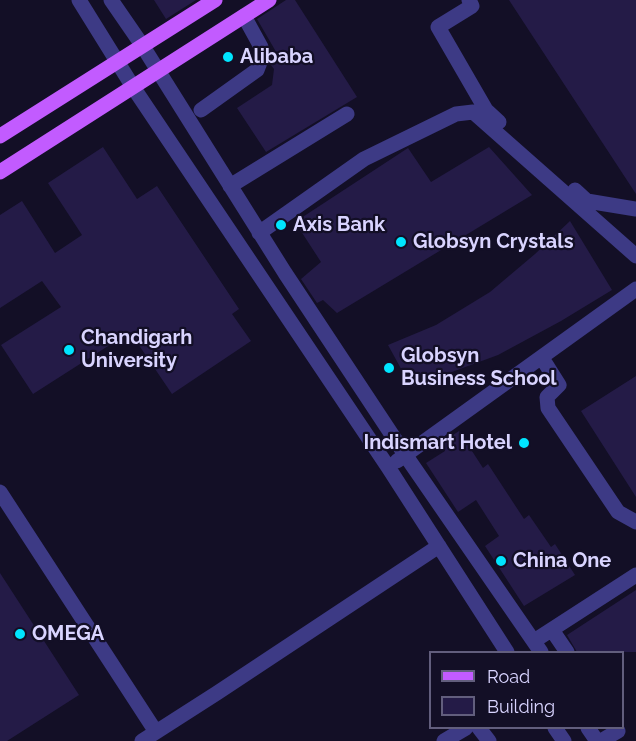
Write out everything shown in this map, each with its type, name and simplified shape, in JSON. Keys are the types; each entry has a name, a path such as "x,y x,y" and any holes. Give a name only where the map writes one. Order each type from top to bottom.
{"main road":[{"path":"0,136 215,0"},
{"path":"0,172 269,0"}],"street":[{"path":"79,0 133,87 388,467 506,651"},
{"path":"111,0 142,45 259,233 406,456 537,647 552,630 636,574"},
{"path":"469,0 472,6 438,27 486,110 587,201 636,209"},
{"path":"201,110 257,70 262,57 261,47 244,16"},
{"path":"259,233 364,159 456,114 473,112 636,256"},
{"path":"230,186 347,114"},
{"path":"388,467 636,290"},
{"path":"542,358 559,385 547,397 548,408 618,512 636,522"},
{"path":"0,492 146,739 439,546"},
{"path":"552,630 566,651"},
{"path":"444,741 464,729"},
{"path":"480,729 489,741"},
{"path":"589,729 599,741 620,733"}],"building":[{"path":"154,0 196,0 166,19"},
{"path":"286,0 295,0 357,97 266,152 237,108 272,85 274,69 270,64 275,50 257,19"},
{"path":"509,0 636,0 636,194"},
{"path":"103,147 137,199 157,186 239,309 232,314 251,341 172,394 130,332 33,394 1,345 61,307 42,281 0,308 0,215 22,201 55,253 82,235 48,183"},
{"name":"Globsyn Crystals","path":"489,147 532,195 337,313 323,300 317,303 301,279 321,262 295,222 408,148 431,182"},
{"path":"570,221 612,290 498,355 411,387 388,345 436,325 490,292"},
{"path":"636,376 636,497 581,411"},
{"path":"459,431 483,468 488,464 524,519 529,515 551,547 555,544 575,575 524,606 485,546 499,536 476,500 458,512 426,463 445,451 441,443"},
{"name":"OMEGA","path":"0,573 79,695 7,741 0,741"},
{"path":"636,590 636,652 576,651 567,635"}],"place":[{"name":"Alibaba","path":"228,57"},
{"name":"Axis Bank","path":"281,225"},
{"name":"Globsyn Crystals","path":"401,242"},
{"name":"Chandigarh University","path":"69,350"},
{"name":"Globsyn Business School","path":"389,368"},
{"name":"Indismart Hotel","path":"524,443"},
{"name":"China One","path":"501,561"},
{"name":"OMEGA","path":"20,634"}]}
